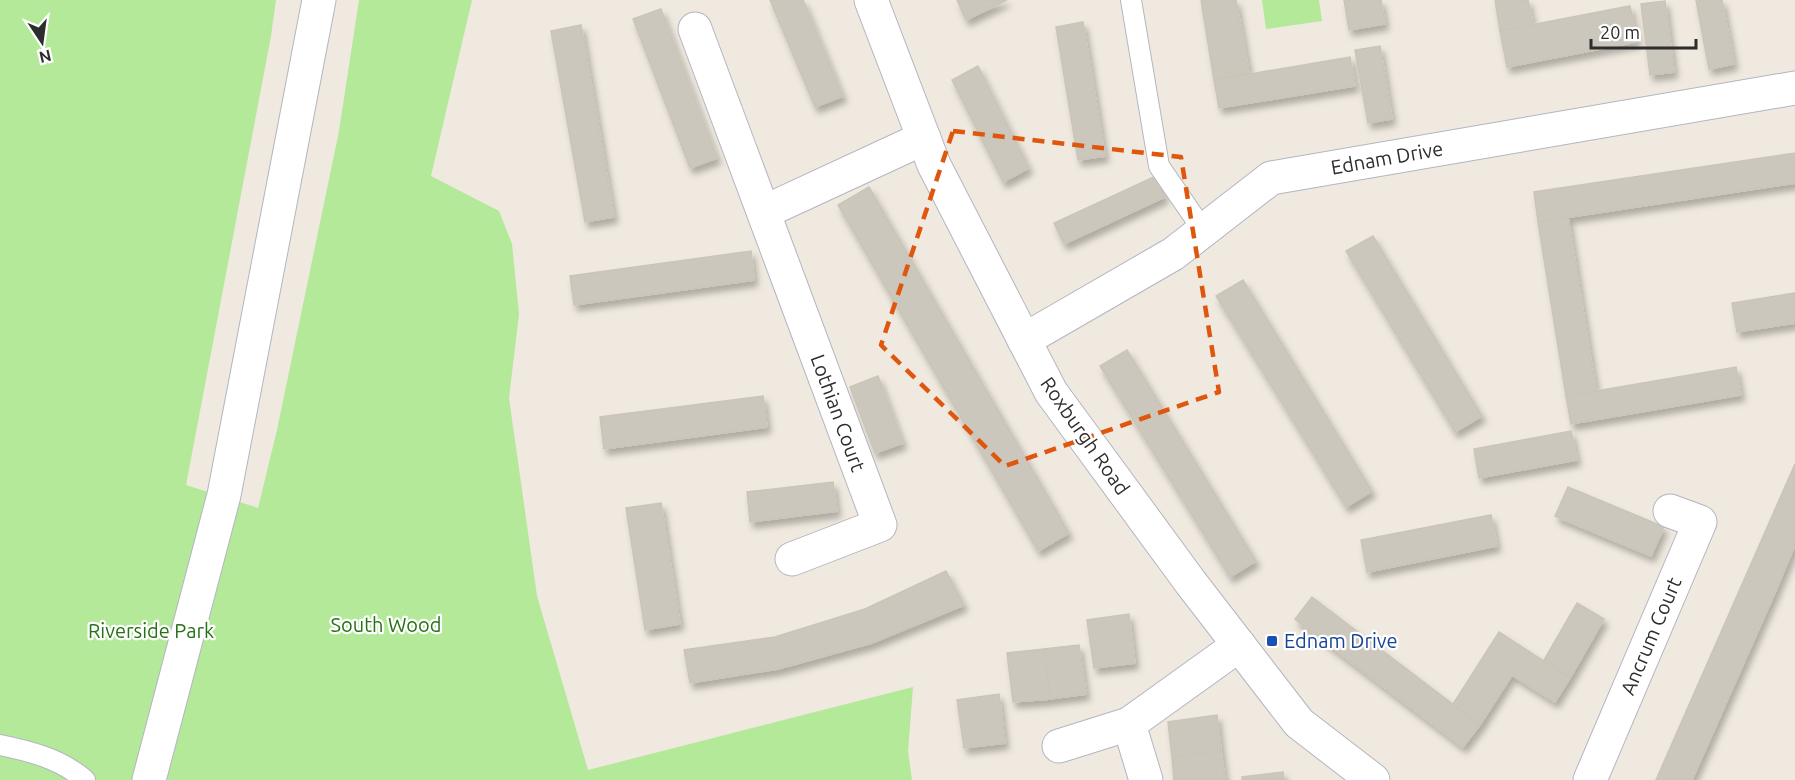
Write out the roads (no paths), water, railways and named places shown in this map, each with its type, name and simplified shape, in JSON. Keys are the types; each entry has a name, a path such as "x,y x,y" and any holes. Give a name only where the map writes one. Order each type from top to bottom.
{"street":[{"path":"148,780 224,495 319,0"},
{"name":"Roxburgh Road","path":"871,0 934,165 1051,392 1191,583 1299,723 1372,780"},
{"name":"Lothian Court","path":"695,29 880,525 792,559"},
{"name":"Ednam Drive","path":"1024,340 1173,254 1271,178 1795,88"},
{"path":"764,212 924,138"},
{"name":"Ancrum Court","path":"1590,780 1700,522 1670,511"},
{"path":"1059,746 1129,724 1239,645"},
{"path":"1129,724 1146,780"}],"lane":[{"path":"1131,0 1159,166 1203,230"},
{"path":"0,745 39,753 85,780"}],"place":[{"name":"Ednam Drive","path":"1272,641"}],"park label":[{"name":"South Wood","path":"386,625"},
{"name":"Riverside Park","path":"151,631"}]}
